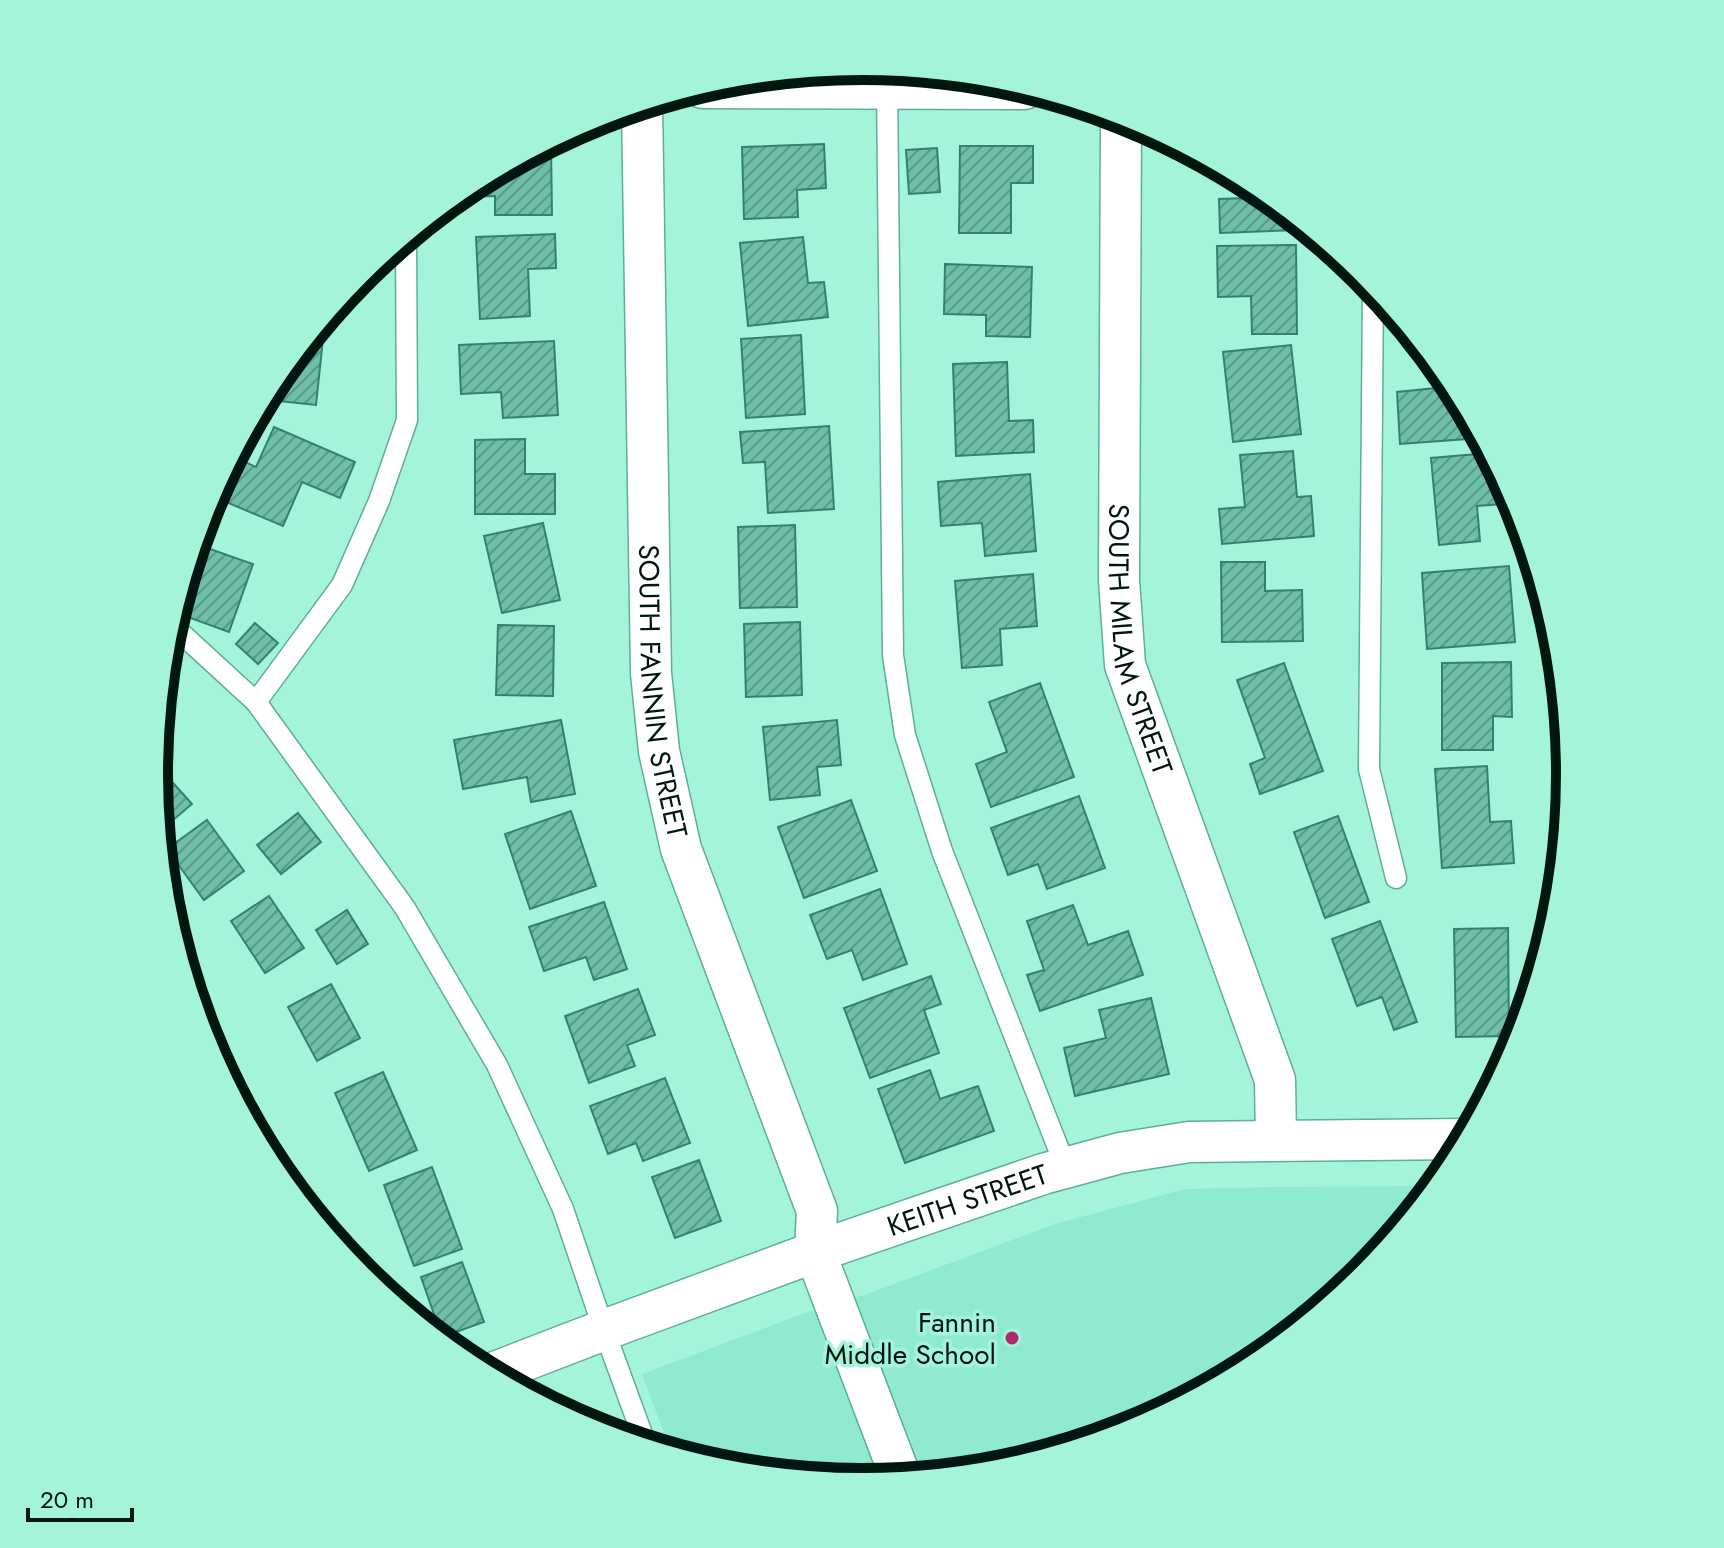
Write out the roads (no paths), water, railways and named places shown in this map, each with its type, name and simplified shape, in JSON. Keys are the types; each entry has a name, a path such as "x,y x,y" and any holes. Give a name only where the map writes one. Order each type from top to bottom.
{"street":[{"name":"SOUTH FANNIN STREET","path":"642,116 651,673 659,751 681,849 817,1211 815,1252"},
{"name":"SOUTH MILAM STREET","path":"1121,130 1119,580 1125,665 1275,1080 1276,1140"},
{"name":"KEITH STREET","path":"504,1368 815,1252 1066,1168 1120,1153 1189,1142 1452,1139"},
{"path":"815,1252 897,1467"}],"lane":[{"path":"887,81 893,655 905,735 942,851 1066,1168"},
{"path":"256,702 342,585 379,501 407,420 406,250"},
{"path":"1373,304 1369,769 1396,878"},
{"path":"182,634 256,702 405,908 497,1065 563,1209 641,1432"}],"place":[{"name":"Fannin Middle School","path":"1012,1338"}]}
